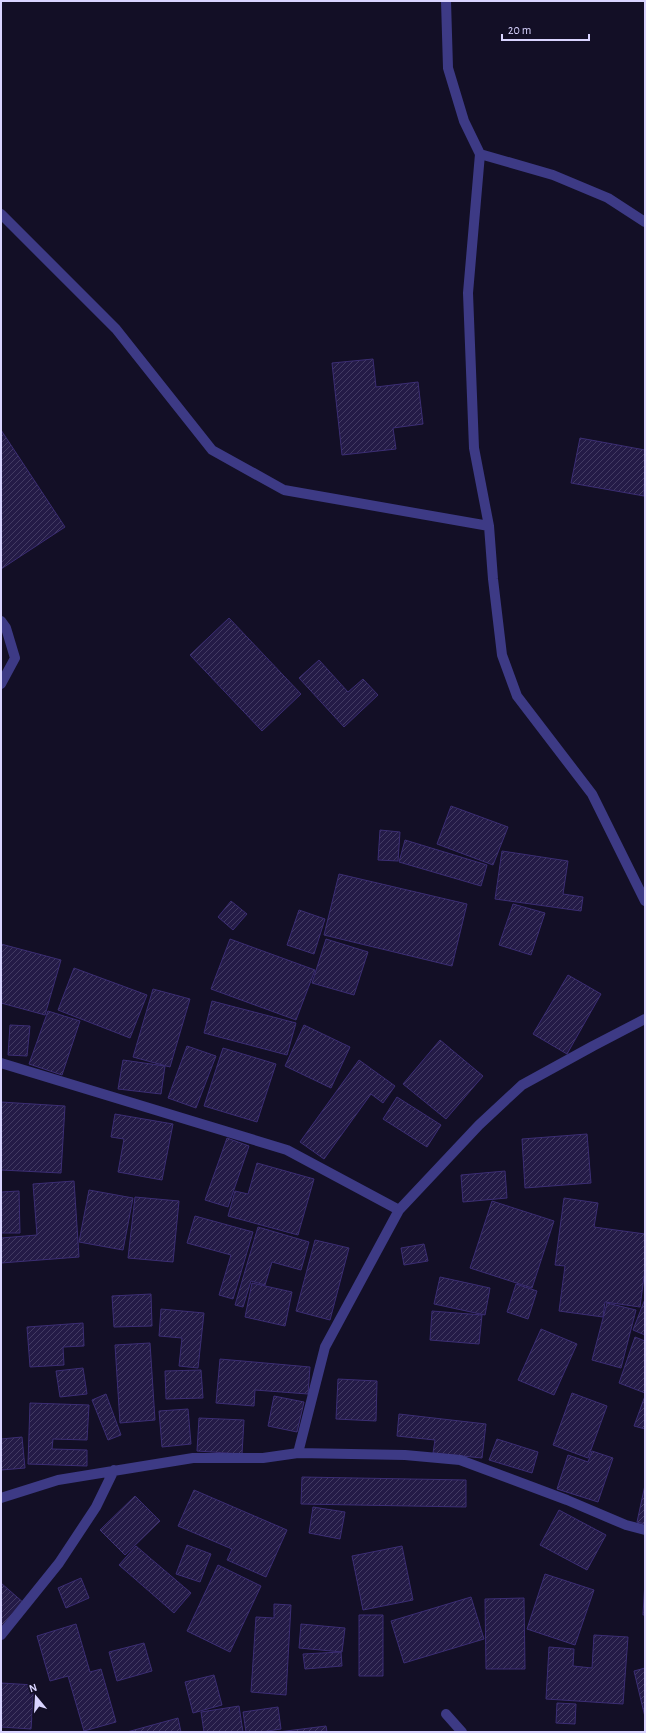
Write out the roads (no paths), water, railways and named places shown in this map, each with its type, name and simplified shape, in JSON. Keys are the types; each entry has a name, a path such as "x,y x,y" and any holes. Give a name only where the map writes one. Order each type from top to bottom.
{"street":[{"path":"446,1 448,68 464,121 480,154 468,293 474,448 489,526 493,579 502,655 517,696 592,794 645,902"},
{"path":"480,154 553,175 608,198 645,222"},
{"path":"1,214 116,330 212,450 284,490 489,526"},
{"path":"1,621 6,628 14,658 1,684"},
{"path":"298,1453 325,1348 399,1210 479,1125 522,1085 645,1019"},
{"path":"1,1063 287,1150 399,1210"},
{"path":"1,1498 58,1480 193,1458 263,1458 298,1453 405,1455 460,1460 567,1500 626,1526 645,1530"},
{"path":"1,1635 59,1563 96,1507 114,1470"},
{"path":"446,1714 462,1732"}]}
